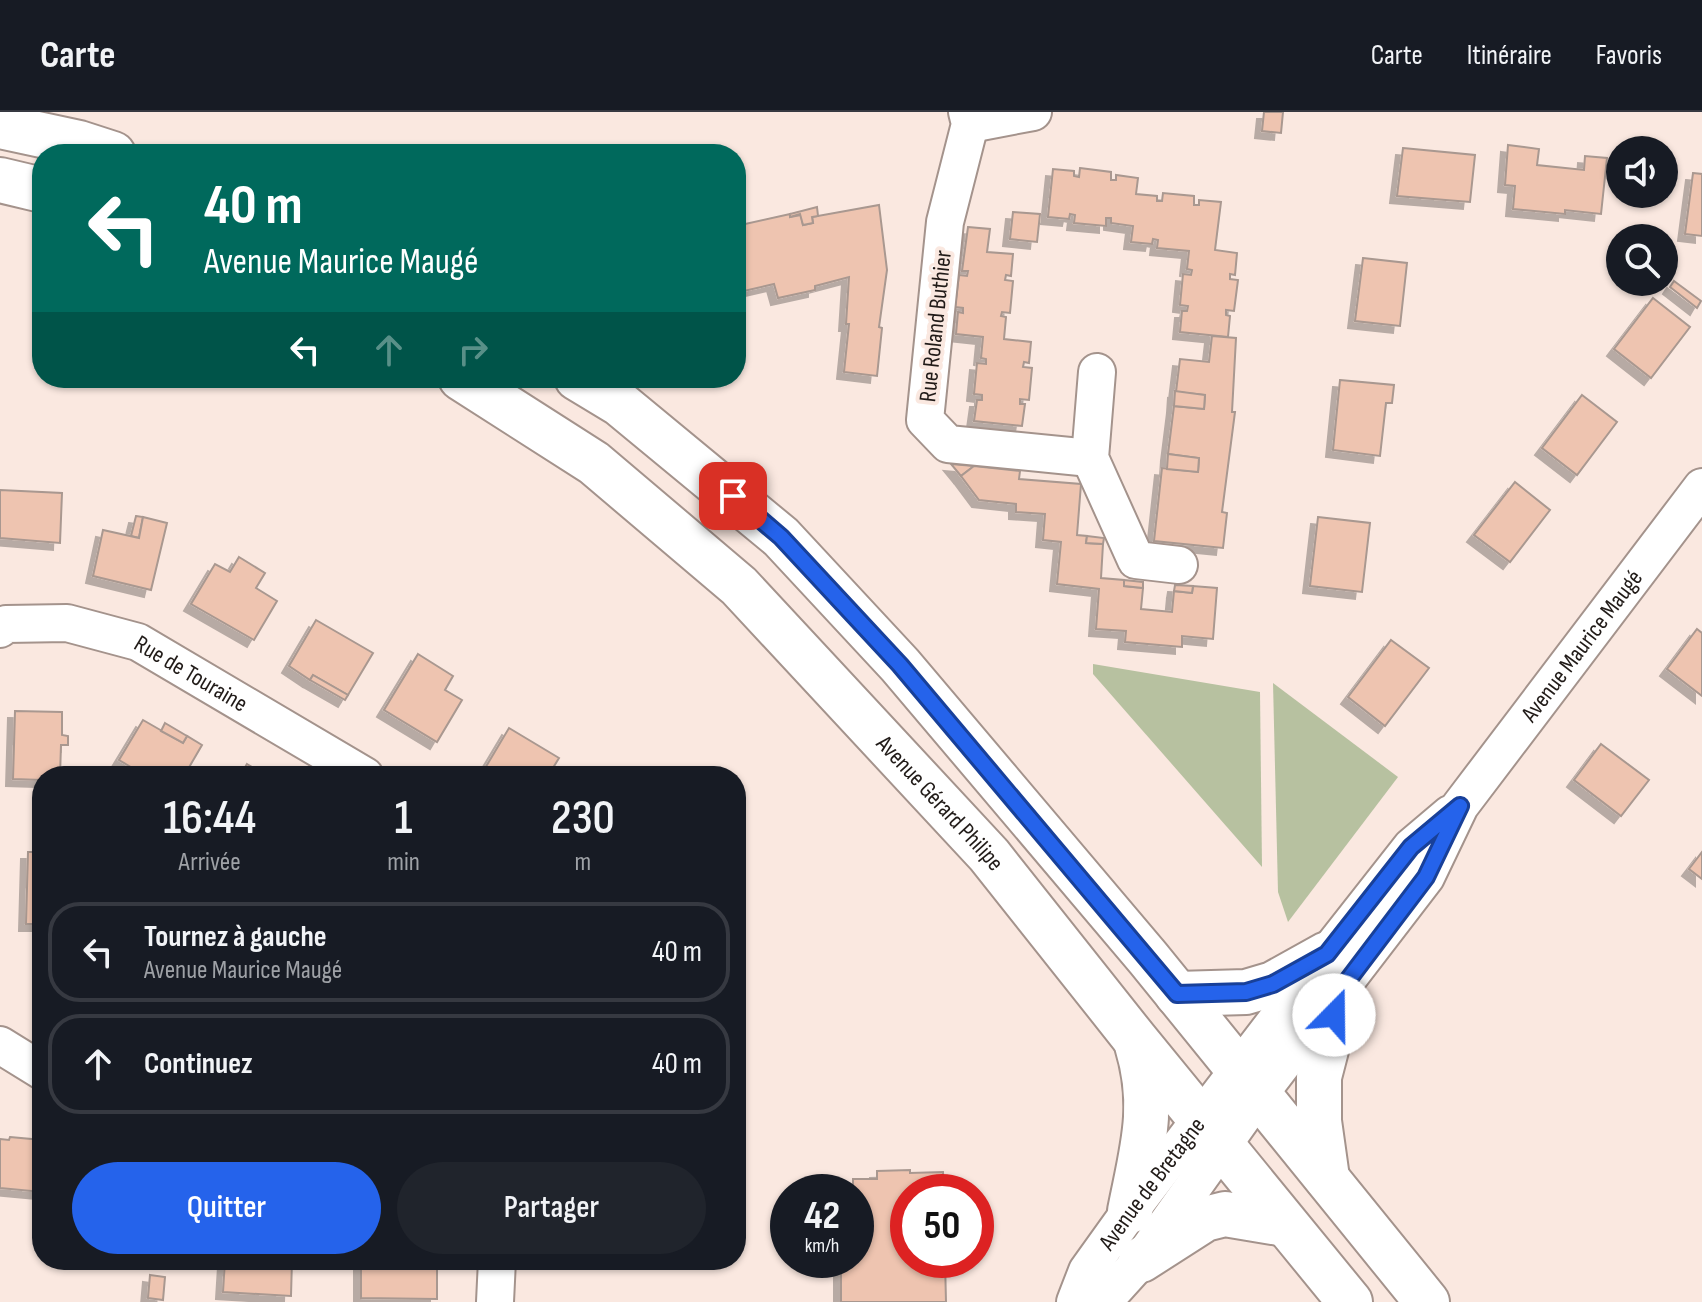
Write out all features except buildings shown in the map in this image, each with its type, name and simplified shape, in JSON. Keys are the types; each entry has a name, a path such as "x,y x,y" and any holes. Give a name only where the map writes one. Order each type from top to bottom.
{"main road":[{"path":"0,126 82,144"},
{"path":"0,180 32,188"},
{"name":"Avenue Gérard Philipe","path":"477,388 594,463 739,586 989,855 1135,1039 1204,1134 1350,1302"},
{"path":"594,388 620,404 781,537 900,665 1177,994 1256,1082 1327,1178 1427,1302"},
{"path":"1177,994 1246,992 1335,971 1319,1077 1319,1121 1327,1178"},
{"path":"1090,981 1132,996 1152,1020 1176,1041 1211,1063 1256,1082"},
{"path":"1130,1211 1146,1130 1148,1095 1135,1039"},
{"path":"1204,1134 1300,1180 1354,1243 1384,1251"},
{"path":"1141,1260 1205,1219 1225,1214 1285,1224"}],"street":[{"name":"Rue Roland Buthier","path":"1033,112 968,118 945,222 925,420 948,444 1090,458"},
{"path":"1097,372 1090,458 1136,560 1179,565"},
{"name":"Avenue Maurice Maugé","path":"1256,1082 1335,971 1411,847 1460,806 1702,487"},
{"name":"Rue de Touraine","path":"0,629 6,624 67,623 138,642 348,766"},
{"path":"0,1045 32,1065"},
{"name":"Avenue de Bretagne","path":"1075,1302 1087,1271 1130,1211 1256,1082"},
{"name":"Avenue de Bretagne","path":"1103,1302 1141,1260 1204,1134"},
{"path":"495,1302 497,1270"}],"green space":[{"path":"1093,664 1260,692 1262,867 1093,674"},
{"path":"1273,683 1398,777 1288,922 1278,892"}],"route":[{"path":"733,496 781,537 900,665 1177,994 1246,992 1273,984 1327,954 1411,847 1460,806 1426,877 1342,988 1334,1015"}]}
